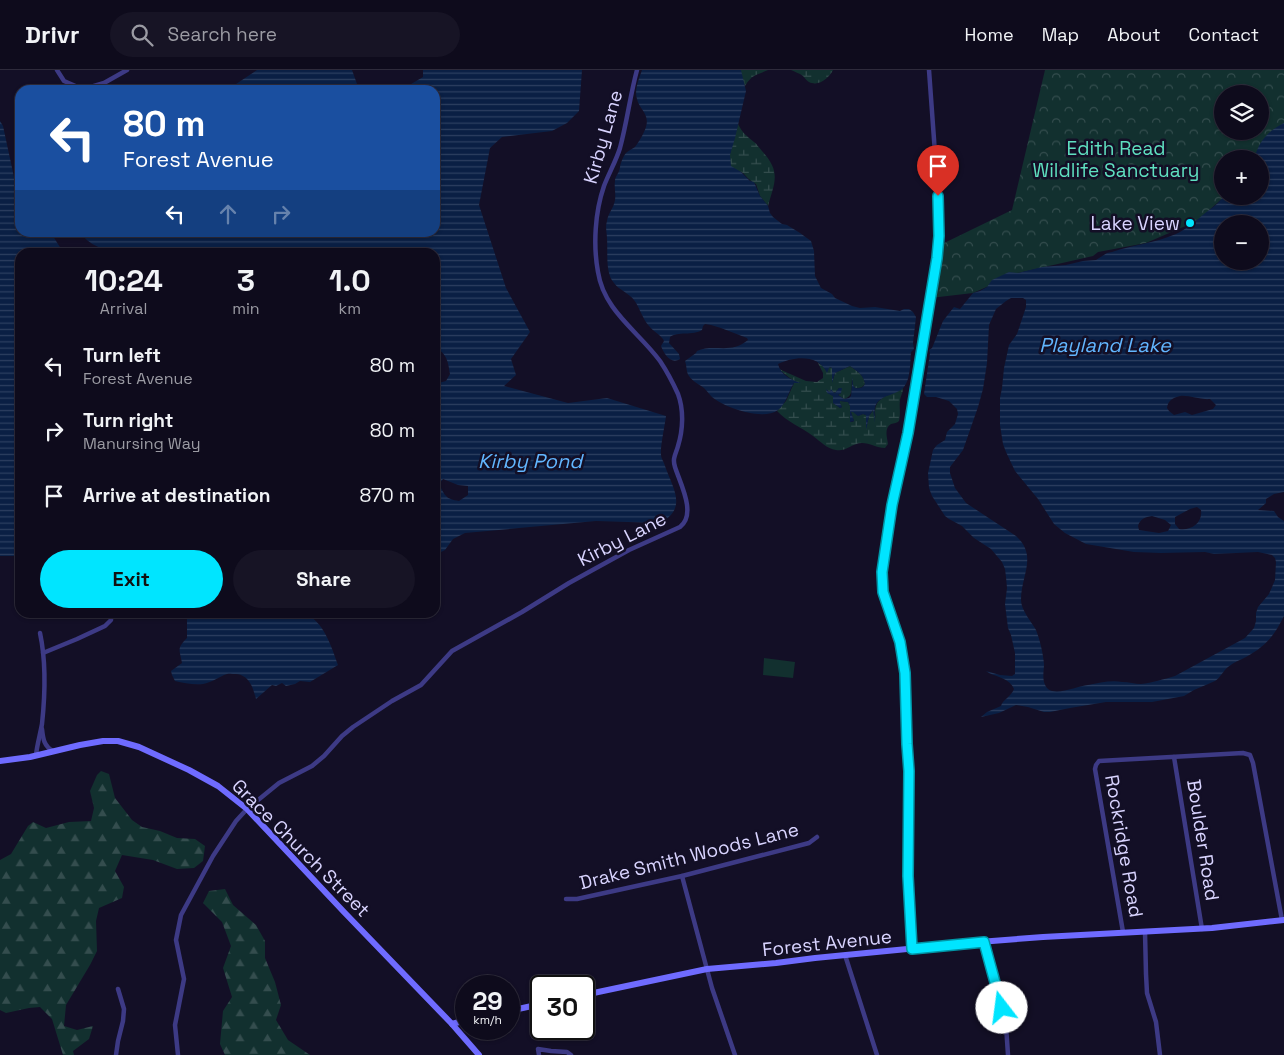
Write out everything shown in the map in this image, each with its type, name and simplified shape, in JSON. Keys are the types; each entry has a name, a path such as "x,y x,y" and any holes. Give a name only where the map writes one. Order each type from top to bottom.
{"street":[{"path":"57,70 64,80 72,85"},
{"path":"99,85 127,70"},
{"name":"Kirby Lane","path":"247,809 279,783 312,766 353,727 392,701 421,686 452,651 629,550 680,527 688,518 687,502 673,458 678,446 683,423 678,394 660,361 614,310 605,297 597,271 598,215 604,189 618,154 637,70"},
{"path":"912,949 908,876 909,771 905,673 900,642 883,592 882,572 892,505 908,433 937,258 939,236 937,180 928,70"},
{"path":"43,653 105,626 110,618"},
{"path":"40,633 43,653 44,688 43,740 48,749 53,751"},
{"path":"36,755 42,725"},
{"name":"Grace Church Street","path":"0,761 103,741 118,741 145,750 204,777 247,809 452,1024 479,1055"},
{"path":"1174,757 1243,753 1250,755 1283,920"},
{"name":"Rockridge Road","path":"1124,932 1095,769 1096,765 1099,761 1174,757"},
{"name":"Boulder Road","path":"1174,757 1202,929"},
{"path":"178,1055 175,1025 184,979 176,940 181,914 213,856 236,821 247,809"},
{"name":"Drake Smith Woods Lane","path":"566,899 577,899 682,876 809,843 817,837"},
{"path":"682,876 712,988 735,1055"},
{"name":"Forest Avenue","path":"595,993 707,969 984,942 1124,932 1202,929 1283,920"},
{"path":"1145,932 1147,994 1156,1022 1160,1055"},
{"path":"984,942 1006,1025 1008,1055"},
{"path":"845,955 878,1055"},
{"path":"116,1055 124,1009 118,989"},
{"path":"539,1055 538,1049 551,1052 566,1052 571,1055"}],"green space":[{"path":"741,70 768,70 752,77 745,86"},
{"path":"791,70 833,70 820,83 813,83"},
{"name":"Edith Read Wildlife Sanctuary","path":"1045,70 1284,70 1284,123 1262,150 1214,150 1215,205 1197,221 1146,243 1098,252 1093,256 1018,273 973,293 930,298 938,246 1012,210"},
{"path":"738,124 772,165 775,177 768,206 760,196 756,184 743,173 732,168 730,164 730,153"},
{"path":"818,363 827,372 828,368 832,368 833,380 835,373 850,366 863,378 865,384 858,388 855,388 853,385 852,379 851,394 844,399 838,395 841,393 841,388 835,393 827,390 833,396 833,403 840,408 842,407 840,401 848,402 850,406 850,422 854,421 851,412 853,411 858,416 866,415 867,425 869,416 874,409 875,419 875,408 878,402 903,388 900,400 899,421 887,428 888,444 885,448 862,443 843,450 833,449 777,411 786,401 794,383 798,383 790,379 779,369 806,381 817,382 823,378 823,373"},
{"path":"764,658 795,662 793,678 763,675"},
{"path":"101,771 109,774 115,798 132,820 142,827 160,831 177,838 195,839 205,846 203,861 194,868 177,869 153,860 122,855 115,871 124,887 122,898 99,908 96,921 97,951 66,1005 64,1026 77,1030 93,1026 89,1039 73,1051 74,1055 63,1055 52,1019 40,1007 6,1013 0,1010 0,860 11,854 28,826 33,822 46,828 69,822 91,821 94,808 90,791 97,775"},
{"path":"225,889 233,905 256,925 265,941 265,958 275,982 281,1005 276,1020 288,1040 310,1055 225,1055 220,1044 223,1011 232,997 223,968 231,946 222,922 203,903 209,891"}],"water":[{"path":"257,70 352,70 357,84 359,85 234,85"},
{"name":"Kirby Pond","path":"423,70 582,70 579,111 567,123 552,131 502,137 490,148 479,205 506,288 530,332 511,359 516,375 504,386 568,403 607,398 666,416 661,456 674,490 676,504 674,511 669,517 660,523 596,521 465,533 453,539 445,550 440,552 440,486 446,496 459,501 468,495 468,486 458,485 443,479 440,483 440,383 446,381 450,374 446,358 440,351 440,248 102,248 84,237 440,237 440,85 409,85 423,77"},
{"path":"642,70 741,70 746,91 730,155 731,166 754,182 773,217 811,241 814,251 815,276 821,288 832,294 835,298 852,306 900,311 909,309 913,312 916,317 914,349 911,352 908,379 901,390 884,397 877,403 875,423 873,410 869,416 866,430 866,415 858,416 851,412 854,421 850,422 850,406 848,402 840,401 842,407 840,408 833,403 833,396 827,393 826,389 830,392 831,389 835,393 839,388 842,388 841,393 838,395 844,399 851,396 853,376 855,388 863,386 865,384 861,375 850,366 835,373 832,383 832,368 829,368 827,373 818,362 806,358 798,358 778,364 781,371 787,376 801,383 794,383 783,404 778,410 771,413 754,414 744,412 718,401 690,378 685,361 697,351 710,348 735,347 748,340 747,338 705,324 702,330 698,332 677,334 670,337 669,343 679,354 680,359 671,360 661,346 664,341 663,339 647,323 632,298 611,279 607,262 606,223 614,203 615,180 622,159 626,153 637,145 646,127 647,119 636,96"},
{"path":"0,121 3,126 15,178 15,237 54,237 60,248 15,248 15,556 0,556"},
{"name":"Playland Lake","path":"1284,123 1284,492 1274,494 1266,499 1266,503 1258,510 1274,511 1284,521 1284,616 1273,635 1259,649 1230,665 1215,681 1184,696 1152,702 1106,702 1050,712 1016,705 999,713 981,717 1001,706 1014,689 1007,681 986,671 1012,676 1015,674 1015,653 1008,628 1005,604 1007,588 1005,569 1002,562 991,549 974,538 962,526 945,516 929,488 928,473 933,450 945,440 947,432 955,424 958,414 957,409 949,401 936,397 927,397 924,394 929,350 932,348 943,321 954,307 960,309 973,293 987,287 992,280 1009,272 1018,273 1042,267 1096,260 1107,253 1160,240 1176,234 1187,227 1215,205 1269,205 1269,150 1257,150 1263,140 1269,140 1270,132","holes":["1011,298 1023,298 1026,300 1026,307 1017,334 1009,345 1000,398 1000,425 1003,444 1015,471 1038,499 1054,524 1065,533 1086,544 1134,552 1205,552 1214,554 1258,552 1272,555 1276,562 1275,580 1269,594 1258,607 1254,628 1245,638 1175,676 1154,682 1141,684 1118,681 1062,691 1048,689 1044,683 1044,660 1039,638 1021,604 1027,566 1026,551 1023,543 1016,536 966,503 955,488 950,473 950,467 963,450 983,389 987,363 989,325 996,309","1180,396 1210,399 1216,405 1213,409 1192,415 1185,412 1174,415 1167,408 1170,401","1197,507 1201,510 1200,519 1188,529 1179,529 1175,524 1175,517","1152,516 1165,520 1171,525 1168,531 1159,533 1139,530 1140,522"]},
{"path":"187,618 312,618 326,635 338,665 310,682 300,681 286,686 282,683 276,686 272,685 256,699 250,682 236,674 227,674 203,684 175,681 171,671 182,663 180,647 187,638"}],"place":[{"name":"Lake View","path":"1190,223"}],"route":[{"path":"938,196 939,236 937,258 908,433 892,505 885,548 882,572 883,592 900,642 905,673 909,771 908,876 912,949 984,942 1002,1008"}]}
